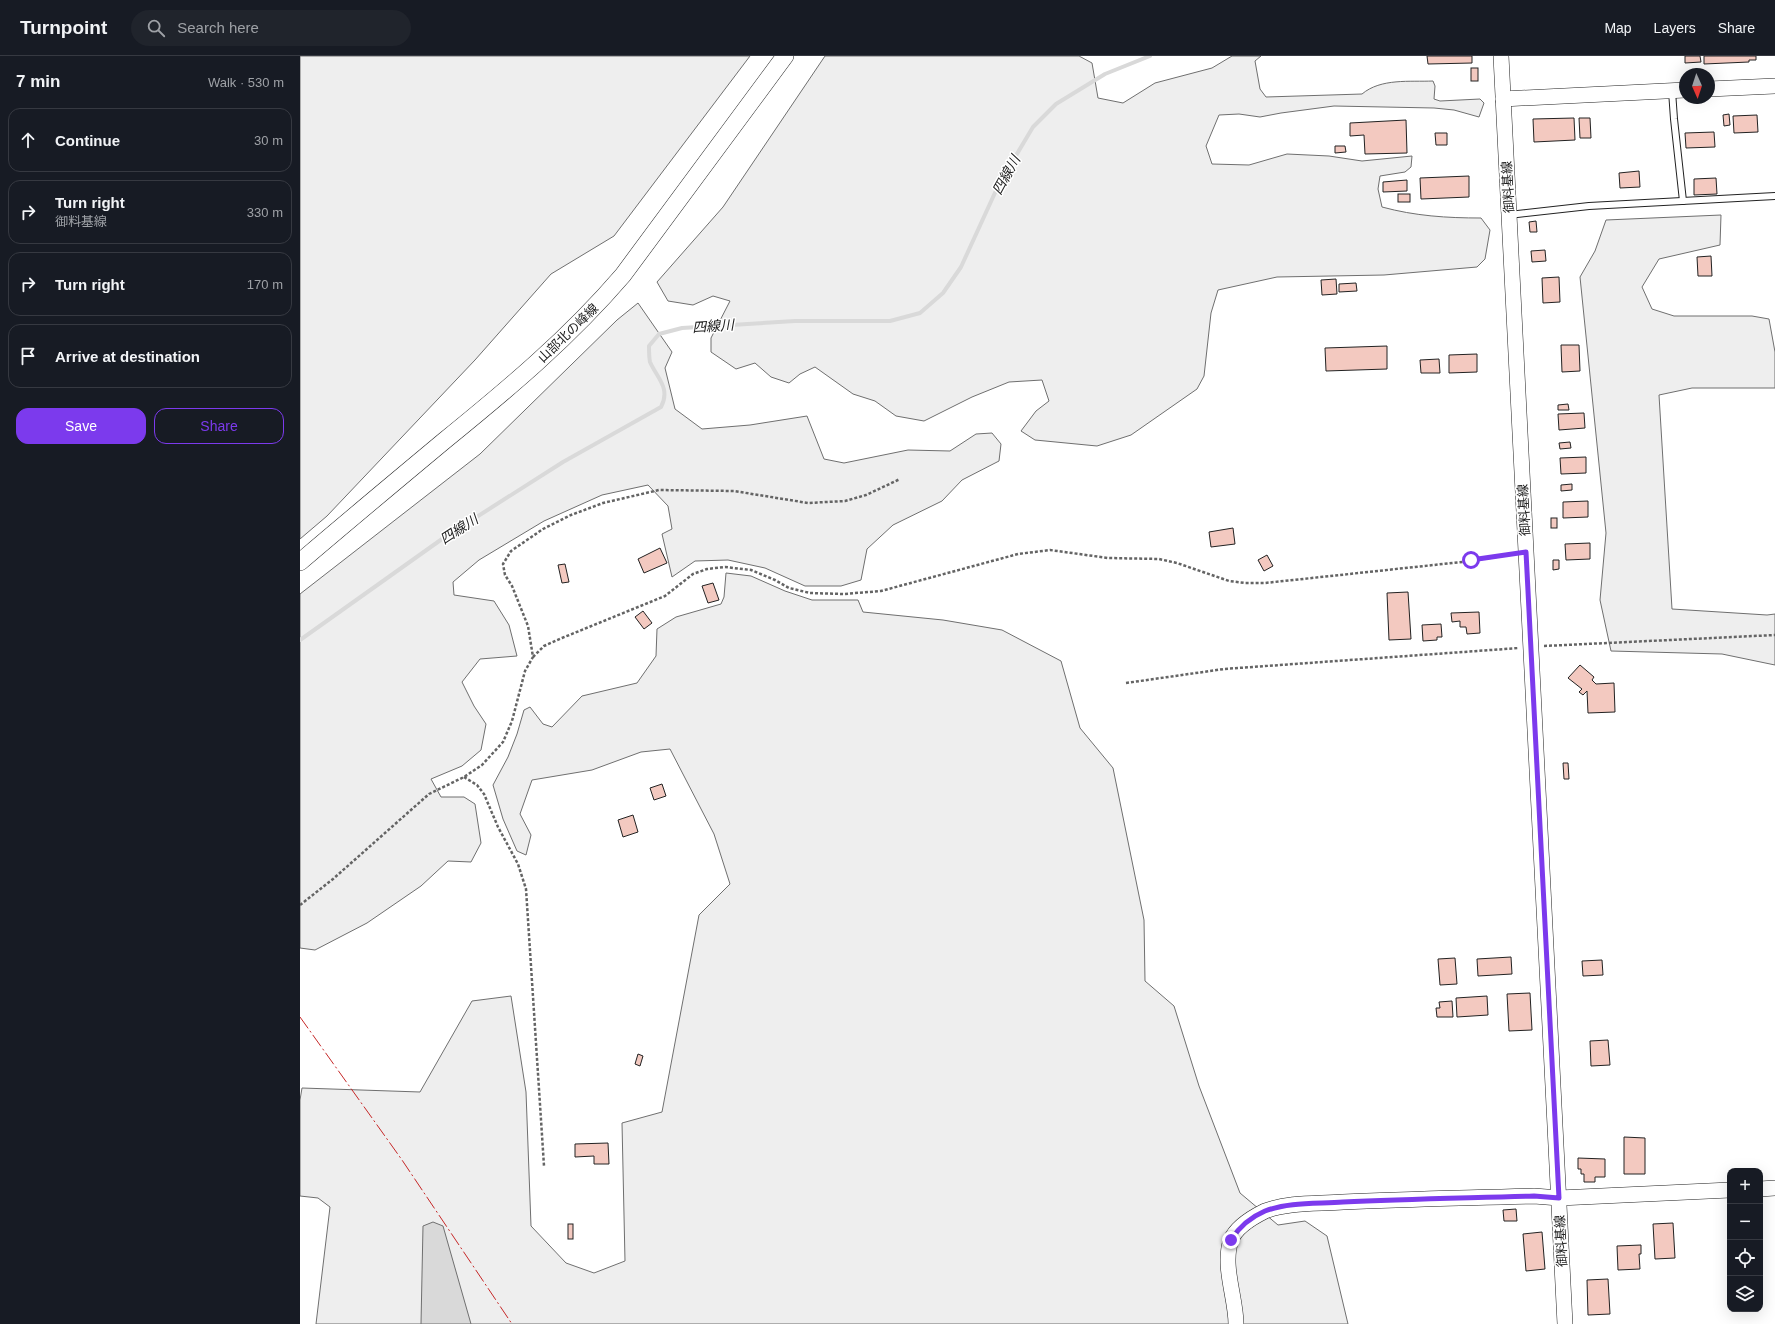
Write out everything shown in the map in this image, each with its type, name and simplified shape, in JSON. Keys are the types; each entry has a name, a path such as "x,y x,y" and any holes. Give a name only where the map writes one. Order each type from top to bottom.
{"main road":[{"name":"山部北の峰線","path":"300,562 522,377 597,305 623,275 785,56"}],"street":[{"name":"御料基線","path":"1501,56 1565,1324"},
{"path":"1715,89 1775,86"},
{"path":"1503,99 1679,90"},
{"path":"1763,1189 1775,1188"},
{"path":"1236,1324 1236,1312 1230,1285 1229,1255 1231,1240 1238,1229 1265,1212 1282,1207 1358,1202 1534,1196 1559,1198 1727,1190"}],"lane":[{"path":"1679,90 1674,119 1683,201"},
{"path":"1509,215 1589,206 1775,196"}],"path":[{"path":"532,656 528,626 512,586 505,575 503,564 511,551 571,514 603,503 659,490 734,491 808,503 845,501 866,495 900,479"},
{"path":"300,904 333,878 429,794 464,777 482,765 503,742 512,721 525,671 532,656 544,646 665,596 693,574 707,569 725,567 751,570 776,580 789,588 810,593 844,594 881,591 904,586 958,569 1034,551 1065,552 1108,558 1159,559 1177,563 1229,581 1245,583 1265,583 1471,560 1526,552"},
{"path":"1126,683 1224,669 1530,647 1775,635"},
{"path":"464,777 477,785 484,794 498,828 518,864 526,889 544,1166"}],"shaded area":[{"path":"300,56 750,56 614,236 551,274 475,360 327,516 300,539"},
{"path":"825,56 1079,56 1092,63 1098,98 1123,103 1155,83 1212,68 1232,56 1261,56 1255,61 1260,89 1266,97 1362,94 1378,85 1387,83 1405,81 1433,81 1435,86 1434,99 1440,101 1480,99 1484,103 1479,117 1454,110 1434,108 1334,106 1260,117 1239,114 1219,115 1206,146 1212,164 1249,165 1287,154 1329,156 1362,161 1412,156 1411,167 1405,172 1380,176 1378,189 1382,207 1407,213 1431,216 1481,218 1490,230 1485,259 1477,267 1384,275 1277,277 1218,290 1211,313 1204,376 1197,389 1131,435 1097,446 1035,440 1021,431 1036,411 1049,401 1042,380 1009,382 972,397 924,421 896,416 875,401 853,394 815,367 800,374 789,383 771,377 755,363 736,369 711,352 711,338 730,301 713,296 693,305 668,301 657,282 723,207"},
{"path":"1721,215 1720,245 1659,259 1642,287 1652,309 1674,316 1752,316 1769,319 1775,352 1775,388 1692,388 1659,395 1672,609 1767,615 1775,614 1775,665 1722,654 1611,651 1600,600 1606,533 1580,277 1595,251 1606,220"},
{"path":"638,303 672,352 665,368 675,409 702,429 750,425 807,416 824,459 844,463 908,450 950,451 976,434 992,433 1001,444 999,461 962,480 942,501 893,525 867,549 861,580 841,586 805,586 765,568 728,560 695,561 672,577 662,534 672,529 668,506 648,485 602,495 544,521 479,560 453,582 454,595 494,601 509,625 517,656 480,659 462,682 474,706 486,724 481,750 462,766 431,779 441,797 464,797 475,804 481,843 471,862 448,861 421,886 367,923 315,950 300,948 300,594 480,454 617,320"},
{"path":"726,573 751,576 785,591 812,600 858,600 863,612 943,620 1002,630 1061,661 1080,728 1113,768 1144,920 1145,981 1174,1006 1199,1086 1240,1193 1278,1225 1305,1221 1327,1236 1348,1324 316,1324 330,1207 318,1198 300,1196 300,1100 302,1088 420,1092 472,1001 511,996 526,1092 531,1226 566,1263 594,1273 625,1261 622,1123 662,1112 699,915 730,884 714,834 670,749 641,752 592,770 532,780 520,814 531,835 526,855 517,851 503,819 493,785 508,757 524,710 530,707 543,724 552,727 582,696 637,683 656,656 657,629 676,617 721,604 724,597"},
{"path":"433,1222 443,1226 471,1324 421,1324 423,1226"}],"building":[{"path":"1427,56 1472,56 1472,63 1428,64"},
{"path":"1685,56 1700,56 1701,62 1685,63"},
{"path":"1704,56 1756,56 1756,60 1749,60 1749,62 1704,64"},
{"path":"1471,68 1478,68 1478,81 1471,81"},
{"path":"1729,114 1730,125 1724,126 1723,115"},
{"path":"1757,115 1758,132 1734,133 1733,116"},
{"path":"1574,118 1575,140 1534,142 1533,119"},
{"path":"1579,118 1590,118 1591,138 1580,138"},
{"path":"1406,120 1407,153 1365,154 1364,135 1350,136 1350,123"},
{"path":"1714,132 1715,147 1686,148 1685,133"},
{"path":"1435,133 1447,133 1447,145 1436,145"},
{"path":"1335,146 1345,146 1346,152 1335,153"},
{"path":"1639,171 1640,187 1620,188 1619,173"},
{"path":"1469,176 1469,197 1421,199 1420,178"},
{"path":"1716,178 1717,194 1694,195 1694,179"},
{"path":"1407,180 1407,191 1383,192 1383,182"},
{"path":"1398,194 1410,194 1410,202 1398,202"},
{"path":"1536,221 1537,232 1530,232 1529,222"},
{"path":"1545,250 1546,261 1532,262 1531,251"},
{"path":"1711,256 1712,276 1698,276 1697,257"},
{"path":"1559,277 1560,302 1543,303 1542,278"},
{"path":"1336,279 1337,294 1322,295 1321,280"},
{"path":"1356,283 1357,291 1339,292 1339,284"},
{"path":"1561,345 1579,345 1580,371 1562,372"},
{"path":"1387,346 1387,369 1326,371 1325,348"},
{"path":"1477,354 1477,372 1449,373 1449,355"},
{"path":"1439,359 1440,373 1421,373 1420,360"},
{"path":"1568,404 1569,410 1558,410 1558,405"},
{"path":"1584,413 1585,428 1559,430 1558,414"},
{"path":"1570,442 1571,448 1560,449 1559,443"},
{"path":"1586,457 1586,473 1561,474 1560,458"},
{"path":"1572,484 1572,490 1561,491 1561,485"},
{"path":"1588,501 1588,517 1563,518 1563,502"},
{"path":"1551,518 1557,518 1557,528 1551,528"},
{"path":"1233,528 1235,544 1211,547 1209,532"},
{"path":"1590,543 1590,559 1566,560 1565,544"},
{"path":"660,548 667,563 644,573 638,559"},
{"path":"1267,555 1273,566 1264,571 1258,560"},
{"path":"1553,560 1559,560 1559,569 1553,570"},
{"path":"565,564 569,582 562,583 558,565"},
{"path":"713,583 719,600 708,603 702,586"},
{"path":"1408,592 1411,639 1389,640 1387,593"},
{"path":"643,611 652,623 644,629 635,617"},
{"path":"1479,612 1480,633 1467,634 1466,627 1460,627 1460,621 1452,622 1451,613"},
{"path":"1441,624 1442,637 1437,637 1437,640 1423,641 1422,625"},
{"path":"1580,665 1594,677 1592,680 1596,684 1614,683 1615,712 1588,713 1587,691 1583,695 1579,692 1582,689 1568,678"},
{"path":"1563,763 1568,763 1569,779 1564,779"},
{"path":"662,784 666,796 654,800 650,788"},
{"path":"633,815 638,832 623,837 618,820"},
{"path":"1511,957 1512,974 1478,976 1477,959"},
{"path":"1455,958 1457,984 1440,985 1438,959"},
{"path":"1602,960 1603,975 1583,976 1582,961"},
{"path":"1530,993 1532,1030 1509,1031 1507,994"},
{"path":"1487,996 1488,1015 1457,1017 1456,998"},
{"path":"1452,1001 1453,1017 1437,1017 1436,1008 1440,1008 1439,1002"},
{"path":"1608,1040 1610,1065 1591,1066 1590,1041"},
{"path":"638,1054 643,1056 640,1066 635,1064"},
{"path":"1624,1137 1645,1138 1645,1174 1624,1174"},
{"path":"608,1143 609,1164 594,1164 594,1156 575,1157 575,1144"},
{"path":"1578,1158 1605,1159 1605,1177 1595,1177 1595,1182 1584,1182 1584,1174 1581,1174 1581,1169 1578,1169"},
{"path":"1516,1209 1517,1221 1504,1221 1503,1210"},
{"path":"1673,1223 1675,1258 1655,1259 1653,1224"},
{"path":"568,1224 573,1224 573,1239 568,1239"},
{"path":"1542,1232 1545,1269 1526,1271 1523,1234"},
{"path":"1641,1245 1641,1254 1639,1254 1640,1269 1618,1270 1617,1246"},
{"path":"1608,1279 1610,1314 1588,1315 1587,1280"}],"waterway":[{"name":"四線川","path":"300,640 442,539 563,462 661,407 664,400 664,389 650,362 649,352 649,346 659,334 682,328 795,321 890,321 920,313 943,293 961,267 999,184 1033,127 1056,104 1105,74 1150,56"}],"power":[{"path":"300,1017 402,1160 512,1324"}],"route":[{"path":"1231,1240 1238,1229 1250,1220 1265,1212 1282,1207 1306,1204 1534,1196 1559,1198 1526,552 1471,560"}]}
